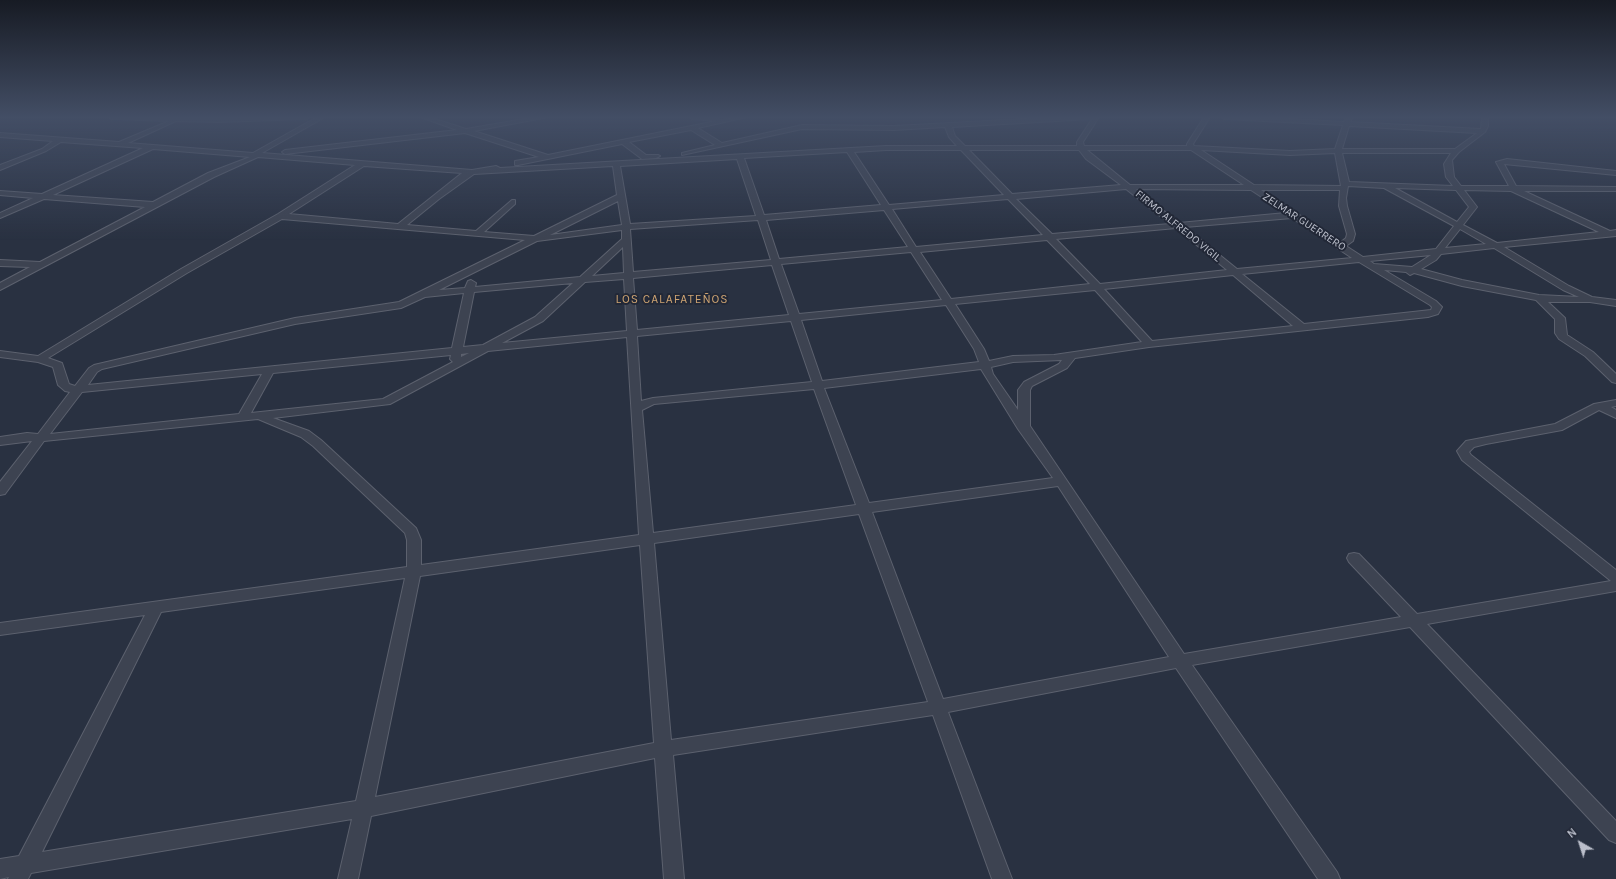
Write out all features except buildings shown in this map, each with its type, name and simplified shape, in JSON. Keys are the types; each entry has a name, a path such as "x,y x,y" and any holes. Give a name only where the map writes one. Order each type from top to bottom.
{"street":[{"path":"0,168 24,158"},
{"path":"0,216 129,158"},
{"path":"0,287 211,175 250,158"},
{"path":"297,158 472,172 616,164 674,158"},
{"path":"488,171 548,158"},
{"path":"740,158 818,385 866,509 1002,879"},
{"path":"854,158 979,349 988,374 1024,429 1061,481 1180,661 1330,879"},
{"path":"973,158 1096,286 1149,344"},
{"name":"FIRMO ALFREDO VIGIL","path":"1089,158 1177,225 1302,328"},
{"name":"ZELMAR GUERRERO","path":"1208,158 1293,215 1437,307 1435,312 1428,314 1302,328"},
{"path":"1340,158 1345,186 1343,206 1351,234 1350,239 1341,246"},
{"path":"1398,282 1401,278 1433,258 1459,226 1472,207 1450,177 1448,164 1451,158"},
{"path":"1614,235 1514,188 1500,162 1616,173"},
{"path":"40,359 184,272 281,216 363,163"},
{"path":"616,164 622,196 627,239 636,409 674,879"},
{"path":"402,226 436,197 465,175 472,172"},
{"path":"1384,186 1496,246 1566,288 1593,299"},
{"path":"281,216 539,239 626,227 698,223 1128,187 1384,186 1616,189"},
{"path":"0,193 155,205"},
{"path":"0,491 93,370 104,365 295,321 392,308 425,294 539,239 622,196"},
{"path":"477,234 512,202"},
{"path":"425,294 1293,215"},
{"path":"0,354 40,359 58,365 64,385 69,389 78,389 1234,272 1366,262 1438,252 1614,235"},
{"path":"0,441 251,417 386,402 539,319 627,239"},
{"path":"1366,262 1384,268 1413,270 1462,283 1500,289 1539,298 1567,300 1593,299 1616,303"},
{"path":"0,263 44,265"},
{"path":"454,366 474,270"},
{"path":"1539,298 1560,318 1560,333 1563,337 1589,354 1616,380"},
{"path":"636,409 643,404 653,401 818,385 984,365 1023,358 1054,358 1149,344 1302,328"},
{"path":"1024,429 1024,390 1028,384 1063,366 1071,356"},
{"path":"251,417 269,370"},
{"path":"1616,403 1601,406 1558,428 1486,440 1470,444 1463,451 1466,457 1616,578"},
{"path":"1601,406 1616,416"},
{"path":"251,417 305,434 318,443 410,531 415,549 414,570 365,808 348,879"},
{"path":"0,629 414,570 646,540 1061,481"},
{"path":"1354,558 1616,834"},
{"path":"0,869 21,872 365,808 664,749 939,707 1180,661 1616,586"},
{"path":"21,872 156,607"}],"district":[{"name":"LOS CALAFATEÑOS","path":"672,300"}]}
